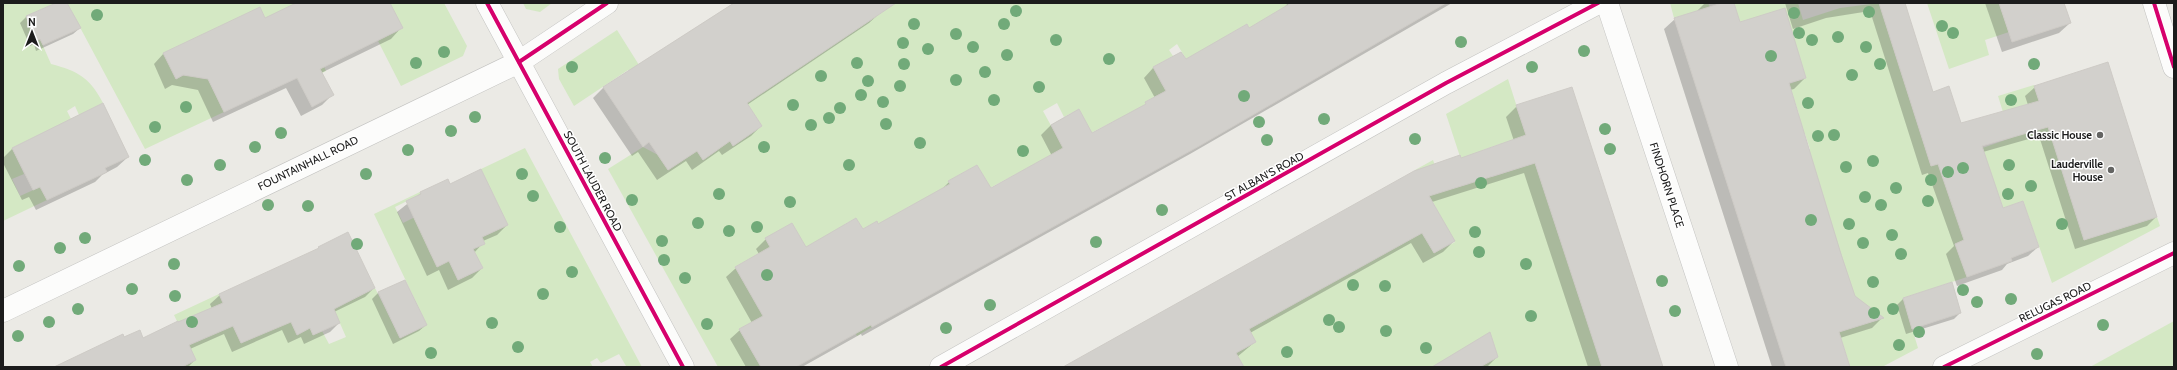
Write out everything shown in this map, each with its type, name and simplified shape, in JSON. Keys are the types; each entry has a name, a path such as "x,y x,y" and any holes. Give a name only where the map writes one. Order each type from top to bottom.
{"street":[{"name":"SOUTH LAUDER ROAD","path":"487,3 683,367"},
{"name":"FOUNTAINHALL ROAD","path":"3,311 520,62 607,3"},
{"name":"ST ALBAN'S ROAD","path":"941,367 1446,83 1598,3"},
{"name":"FINDHORN PLACE","path":"1607,3 1727,367"},
{"path":"2154,3 2174,67"},
{"name":"RELUGAS ROAD","path":"1944,367 2174,253"}],"green space":[{"path":"3,3 56,3 26,16 36,40 40,39 51,64 69,70 82,77 93,87 103,103 79,115 75,106 67,111 71,119 12,148 24,174 12,179 20,196 40,187 47,200 3,221"},
{"path":"67,3 296,3 326,71 300,84 260,8 164,53 176,79 195,70 199,78 208,79 224,112 145,149"},
{"path":"390,3 444,3 467,46 463,56 401,86 378,41 402,28"},
{"path":"523,3 552,3 540,12 526,9"},
{"path":"874,3 1295,3 1271,15 1254,37 1247,24 1226,36 1233,48 1192,69 1177,44 1169,50 1173,56 1153,67 1162,85 1169,89 1145,102 1149,109 1119,131 1114,121 1089,134 1088,126 1079,109 1064,117 1057,103 1043,111 1060,142 1067,147 988,189 988,183 977,165 948,181 958,199 919,214 914,204 901,211 884,235 877,222 863,229 856,218 845,224 841,272 872,327 857,336 792,223 766,238 798,296 763,284 749,259 735,267 750,292 767,314 739,329 761,367 718,367 608,169 643,147 658,155 668,170 697,151 703,160 716,151 702,99 733,146 762,126 732,81 852,32 881,13"},
{"path":"1670,3 1708,3 1710,7 1674,18"},
{"path":"1734,3 1798,3 1803,20 1840,8 1879,3 1931,166 2011,138 1998,96 2034,85 2039,100 2058,94 2084,240 2157,217 2160,226 2052,283 2023,201 2003,208 1996,188 1973,237 1955,244 1967,277 1903,298 1918,348 1882,367 1838,367 1849,363 1838,329 1794,154 1810,149 1805,134 1778,143 1784,119 1799,114 1789,84 1806,78 1800,59 1741,26"},
{"path":"1927,3 1999,3 2009,32 1985,40 1989,55 1949,69"},
{"path":"617,30 639,65 630,72 628,70 574,106 559,79 558,69"},
{"path":"1508,79 1532,154 1500,144 1483,150 1492,177 1535,163 1602,367 1480,367 1498,357 1490,333 1450,367 1239,367 1243,365 1236,353 1256,342 1249,329 1422,232 1434,253 1455,242 1415,170 1433,160 1444,191 1469,184 1446,114"},
{"path":"525,148 642,367 624,367 626,366 619,354 601,363 597,358 590,362 593,367 182,367 196,360 174,315 219,294 223,303 212,308 233,326 241,343 291,321 297,334 310,328 313,335 322,331 329,344 346,337 321,280 360,295 375,288 400,338 427,325 374,214 420,192 421,194 395,207 403,223 429,210 426,243 431,255 449,261 458,280 483,268 473,249 485,244 482,237 508,225 481,169"},
{"path":"2174,321 2174,367 2090,367"}],"building":[{"path":"56,3 67,3 81,28 43,45 40,39 36,41 26,16"},
{"path":"296,3 390,3 403,28 320,69 334,95 312,107 297,78 224,112 208,79 183,75 176,79 163,53 260,7 265,18"},
{"path":"734,3 896,3 747,103 762,126 733,146 730,141 703,160 697,151 668,170 649,142 643,147 603,87"},
{"path":"1291,3 1446,3 1201,145 872,327 871,325 796,367 761,367 739,329 763,316 735,267 770,247 765,238 792,223 806,247 856,218 863,229 877,221 878,224 950,184 948,181 977,165 991,188 1063,148 1051,125 1079,109 1092,133 1146,104 1145,102 1166,91 1153,67 1181,52 1186,59 1247,24 1249,28"},
{"path":"1722,3 1734,3 1740,22 1785,8 1806,78 1789,83 1841,254 1855,296 1884,318 1839,332 1850,367 1786,367 1674,18"},
{"path":"1879,3 1905,3 1933,92 1949,86 1961,123 2039,101 2034,86 2108,62 2157,217 2084,240 2048,127 1982,146 2003,208 2023,201 2039,247 2011,258 2012,261 1967,277 1955,244 1964,240 1938,164 1931,166"},
{"path":"1999,3 2064,3 2071,23 2012,42"},
{"path":"1572,87 1663,367 1602,367 1535,163 1429,196 1455,241 1434,253 1422,233 1249,329 1256,342 1236,353 1244,367 1063,367 1414,171 1460,155 1461,158 1526,135 1516,105"},
{"path":"103,103 129,157 105,168 107,172 47,200 40,187 33,190 12,148"},
{"path":"481,169 508,225 482,237 485,244 473,249 483,268 458,280 449,261 437,267 406,201 421,194 420,192 448,179 450,184"},
{"path":"348,232 375,288 334,309 340,323 313,335 310,328 297,335 291,322 241,343 233,326 189,345 196,360 182,367 54,367 123,334 124,337 140,330 143,338 178,321 223,303 219,294 319,248 318,247"},
{"path":"405,280 427,325 400,338 378,292"},
{"path":"1952,282 1961,313 1912,329 1903,298"},
{"path":"1490,332 1498,357 1480,367 1432,367"}],"cycle path":[{"path":"487,3 683,367"},
{"path":"519,62 607,3"},
{"path":"941,367 1446,83 1598,3"},
{"path":"2154,3 2174,67"},
{"path":"1944,367 2174,253"}],"place":[{"name":"Classic House","path":"2100,135"},
{"name":"Lauderville House","path":"2111,170"}]}
